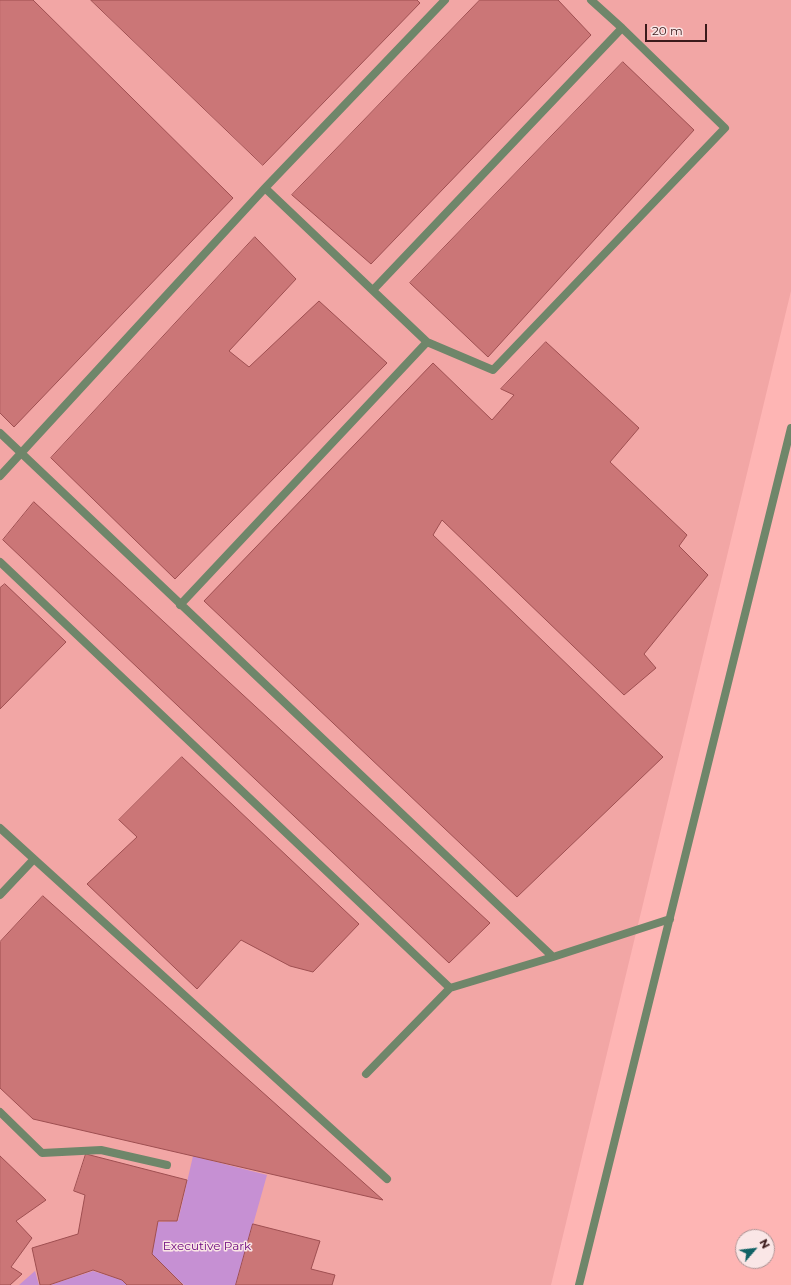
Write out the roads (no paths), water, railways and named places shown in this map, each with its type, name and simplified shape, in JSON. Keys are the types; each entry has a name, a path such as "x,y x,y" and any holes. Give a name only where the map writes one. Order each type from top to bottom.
{"street":[{"path":"0,476 265,188 445,0"},
{"path":"265,188 427,342 493,370 725,128 591,0"},
{"path":"373,290 622,28"},
{"path":"180,605 427,342"},
{"path":"579,1285 791,428"},
{"path":"0,433 180,605 554,957"},
{"path":"0,562 450,988"},
{"path":"0,828 387,1179"},
{"path":"0,896 34,859"},
{"path":"366,1074 450,988 554,957 670,919"},
{"path":"0,1112 42,1152 101,1150 167,1165"}],"park label":[{"name":"Executive Park","path":"207,1246"}]}
